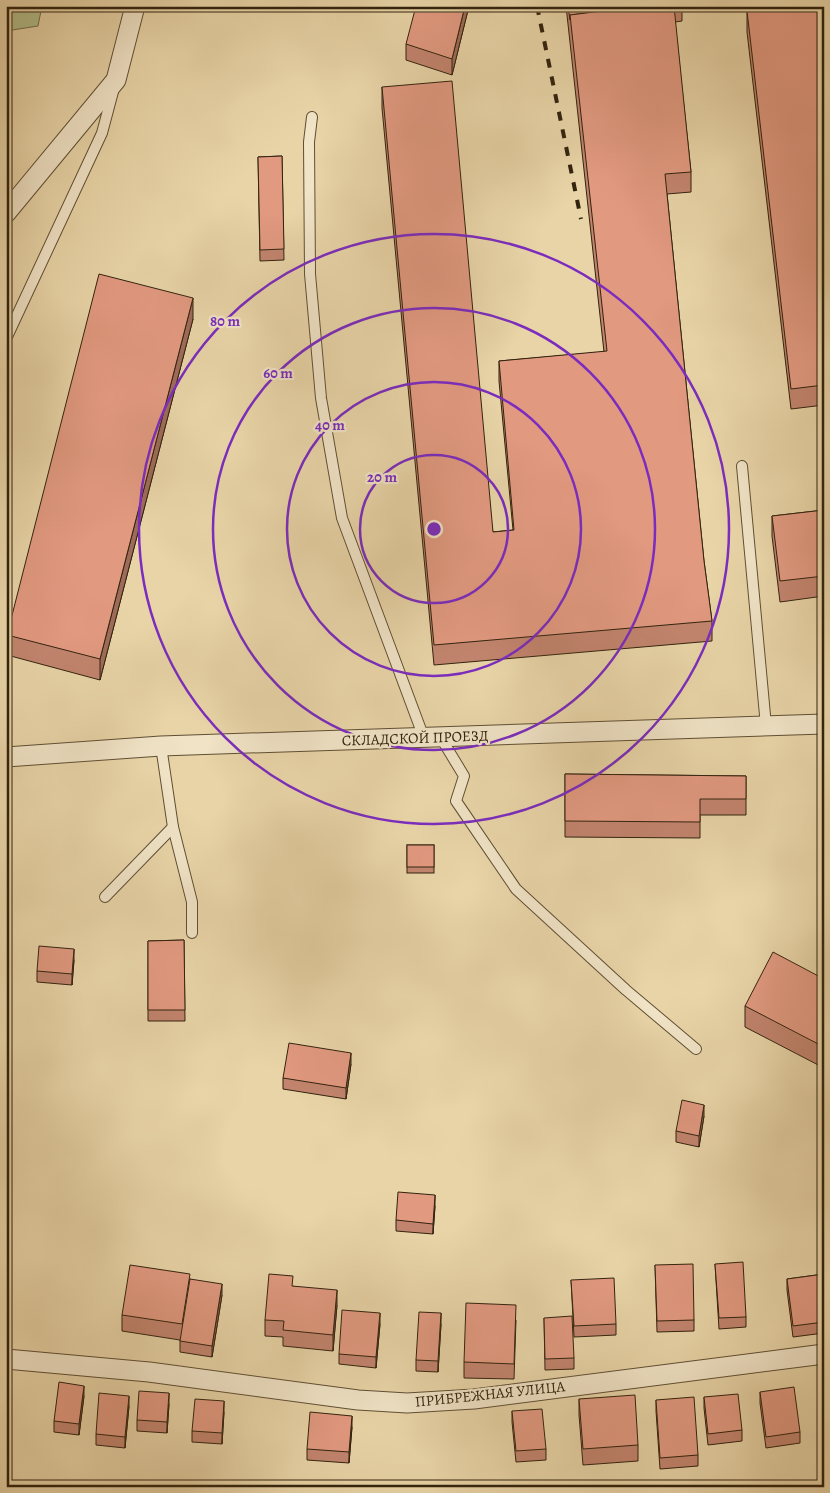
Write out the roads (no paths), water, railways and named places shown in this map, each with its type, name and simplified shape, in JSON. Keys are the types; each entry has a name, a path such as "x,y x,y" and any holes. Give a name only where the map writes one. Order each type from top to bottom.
{"street":[{"path":"6,213 116,80 135,6"},
{"name":"СКЛАДСКОЙ ПРОЕЗД","path":"6,757 161,746 824,724"},
{"name":"ПРИБРЕЖНАЯ УЛИЦА","path":"6,1359 150,1372 358,1400 407,1403 474,1399 824,1354"}],"lane":[{"path":"6,339 102,132 116,80"},
{"path":"312,117 309,142 310,274 321,398 342,518 433,738 464,776 456,801 516,889 626,990 696,1049"},
{"path":"742,466 766,726"},
{"path":"161,746 173,827 192,902 192,932"},
{"path":"106,897 173,827"}],"railway":[{"path":"537,6 581,219"}]}
